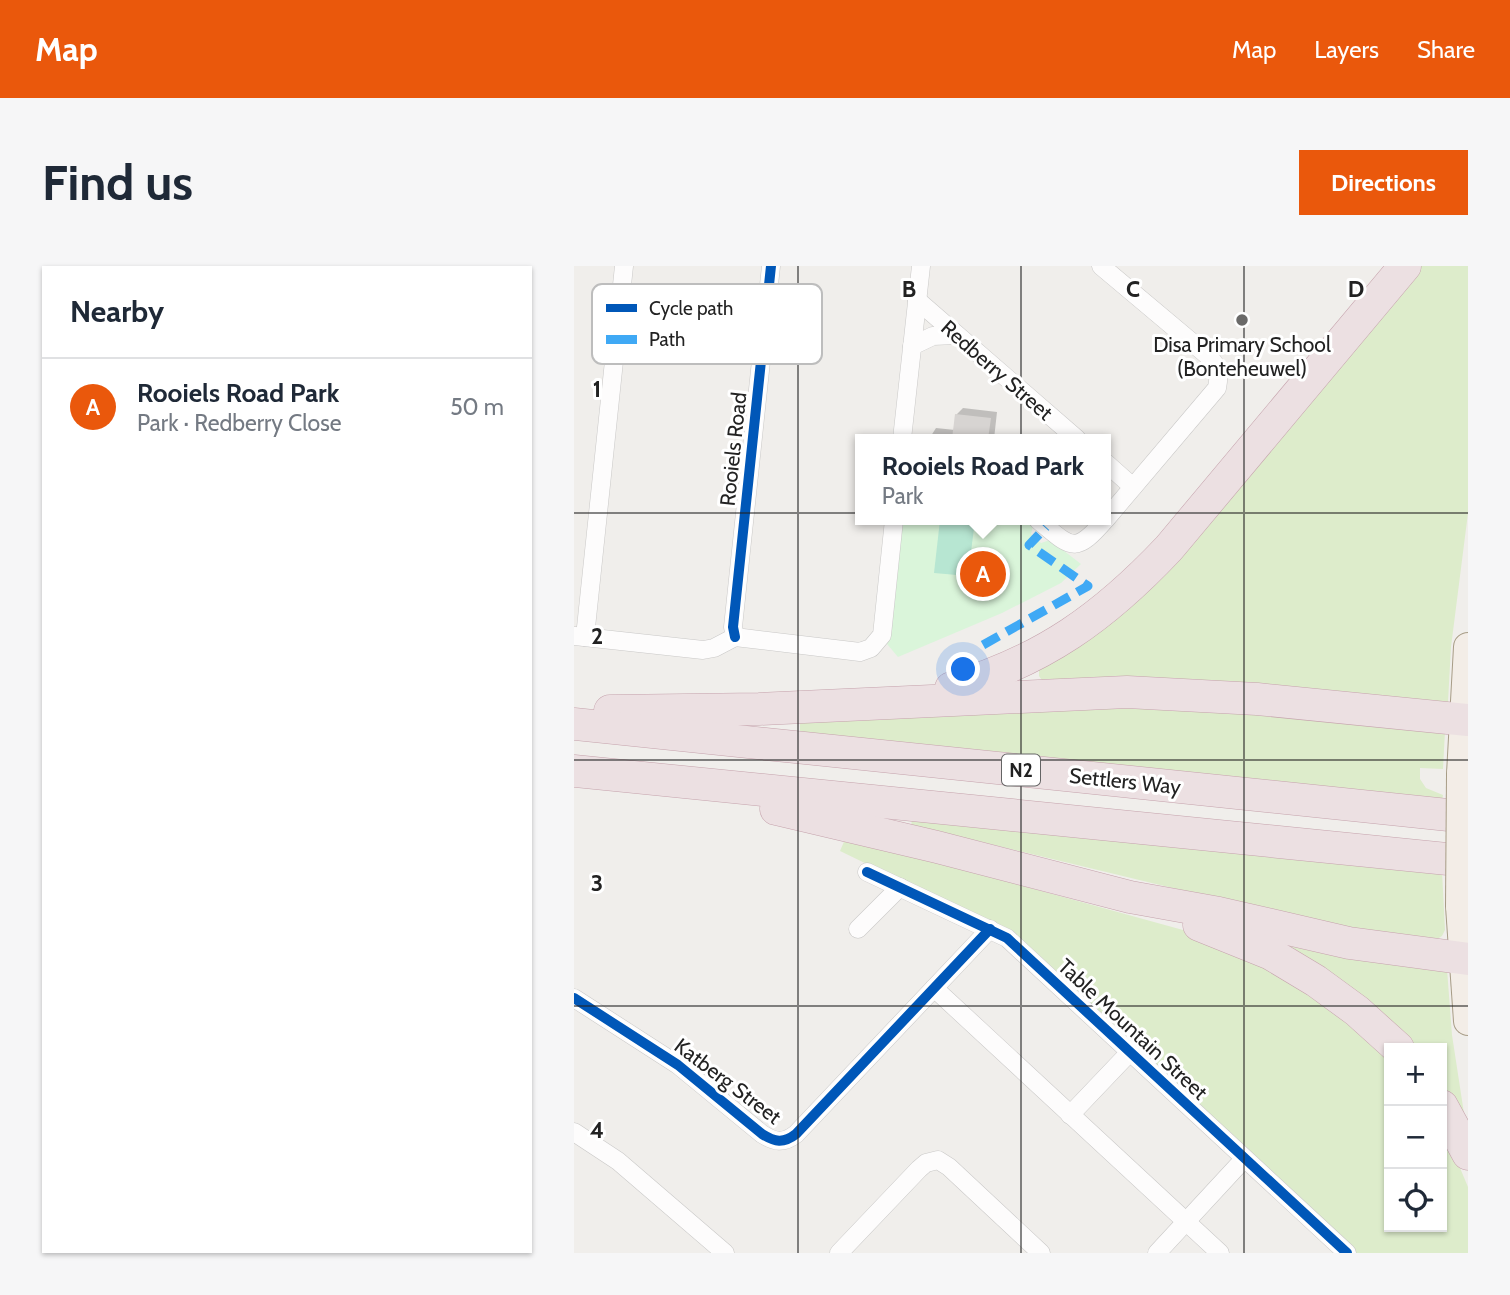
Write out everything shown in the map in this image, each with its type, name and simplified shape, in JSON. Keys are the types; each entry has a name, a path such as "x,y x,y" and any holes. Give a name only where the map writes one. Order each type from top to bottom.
{"highway":[{"path":"885,702 953,687 1019,663 1070,635 1121,597 1169,548 1405,266"},
{"path":"574,713 765,708 1127,692 1257,699 1466,719"},
{"name":"Settlers Way","path":"574,724 1468,817"},
{"name":"N2","path":"574,771 1468,861"},
{"path":"610,775 816,817 1130,897 1219,913 1349,943 1465,958"},
{"path":"1130,897 1271,954 1316,981 1392,1043"},
{"path":"1447,1115 1468,1154"}],"main road":[{"path":"1468,647 1461,774 1460,906 1468,1021"}],"street":[{"path":"622,284 624,266"},
{"name":"Rooiels Road","path":"770,284 772,266"},
{"path":"903,434 921,266"},
{"path":"1101,266 1207,355 1218,371 1217,388 1111,512"},
{"name":"Redberry Street","path":"917,300 1071,434"},
{"path":"912,346 933,336 955,335"},
{"path":"612,364 579,636 703,650 714,648 735,636 860,652 871,648 882,635 893,525"},
{"name":"Rooiels Road","path":"735,636 733,627 761,364"},
{"path":"1111,468 1133,487"},
{"path":"1044,525 1067,543 1074,545 1088,539 1100,525"},
{"name":"Table Mountain Street","path":"867,872 990,929 1015,945 1347,1253"},
{"path":"858,929 900,887"},
{"path":"990,929 934,988 1220,1253"},
{"name":"Katberg Street","path":"574,998 678,1065 762,1134 781,1142 796,1134 934,988"},
{"path":"1070,1115 1130,1052"},
{"path":"574,1132 618,1161 724,1253"},
{"path":"1157,1253 1244,1159"},
{"path":"839,1253 919,1169 933,1160 949,1167 1041,1253"},
{"path":"1012,1253 1025,1238"}],"green space":[{"path":"1419,266 1468,266 1468,513 1451,647 1448,702 1443,704 1044,683 1039,676 1039,669"},
{"path":"900,525 1032,525 1031,534 1041,543 1050,540 1081,564 1061,583 1002,613 898,657 887,644"},
{"path":"939,525 974,525 968,576 934,573"},
{"path":"1132,701 1445,731 1443,769 1420,768 1420,779 1426,788 1443,795 1442,801 800,734 800,716"},
{"path":"913,816 1442,871 1445,930 1442,936 1434,941 1314,922 911,825"},
{"path":"846,837 1206,936 1271,964 1384,1051 1384,1232 1447,1232 1447,1137 1468,1187 1468,1253 1355,1253 1018,937 840,851"},
{"path":"1263,937 1447,969 1452,1035 1465,1120 1447,1097 1447,1043 1402,1043"}],"building":[{"path":"955,414 991,418 989,434 953,434"}],"marked path":[{"path":"983,645 1088,586 1029,545 1046,527"}],"cycle path":[{"path":"769,284 771,266"},
{"path":"735,637 733,627 761,364"},
{"path":"867,872 1007,938 1347,1253"},
{"path":"574,998 678,1065 762,1134 783,1141 796,1134 990,929"}],"place":[{"name":"Disa Primary School (Bonteheuwel)","path":"1242,320"},
{"name":"Rooiels Road Park","path":"983,574"}]}
